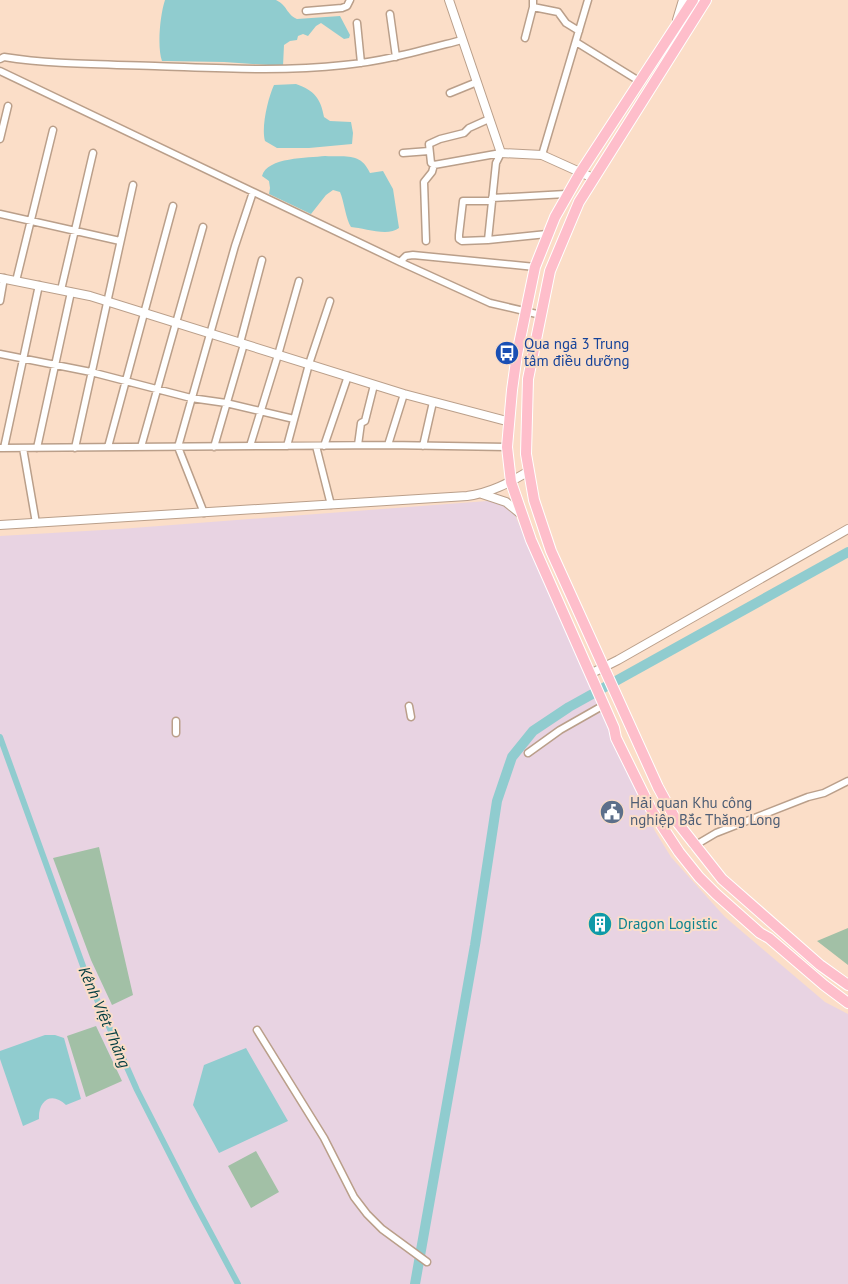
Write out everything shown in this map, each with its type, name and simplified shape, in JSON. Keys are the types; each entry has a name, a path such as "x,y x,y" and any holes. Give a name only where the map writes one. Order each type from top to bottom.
{"main road":[{"path":"693,0 566,194 535,267 517,354 507,446 511,482 531,540 603,702 614,728 616,738 652,811 679,852 716,894 760,933 769,938 848,1003"},
{"path":"706,0 593,178 564,233 550,272 528,379 526,454 540,520 551,551 658,787 677,822 722,880 820,965 848,985"}],"street":[{"path":"306,11 342,8 347,6 350,0"},
{"path":"449,0 501,153"},
{"path":"542,155 588,0"},
{"path":"676,26 683,0"},
{"path":"525,38 533,3 558,12 566,23 579,30"},
{"path":"390,14 396,57"},
{"path":"357,23 361,63"},
{"path":"0,59 4,57 36,62 263,69 361,63 396,57 462,40"},
{"path":"576,42 639,81"},
{"path":"0,71 490,303 541,315"},
{"path":"450,93 477,82"},
{"path":"0,139 8,106"},
{"path":"434,166 431,163 428,144 464,133 469,128 489,119"},
{"path":"16,281 53,130"},
{"path":"403,153 429,152"},
{"path":"61,290 93,153"},
{"path":"434,166 501,153 542,155 593,178"},
{"path":"488,240 496,160 501,153"},
{"path":"426,241 424,182 434,166"},
{"path":"75,448 133,185"},
{"path":"204,513 178,447 253,192"},
{"path":"548,234 462,241 459,239 459,235 463,201 566,194"},
{"path":"108,447 172,206"},
{"path":"0,214 120,241"},
{"path":"141,447 203,227"},
{"path":"400,262 406,256 413,255 535,267"},
{"path":"214,446 242,344 262,260"},
{"path":"0,302 2,278 71,292 143,312 404,394 510,422"},
{"path":"250,446 299,281"},
{"path":"39,285 24,359 2,448 507,446"},
{"path":"37,448 71,292"},
{"path":"287,446 309,364 330,301"},
{"path":"0,354 91,372 191,398 226,403 294,419"},
{"path":"324,446 348,376"},
{"path":"358,446 361,423 365,421 374,384"},
{"path":"388,445 404,394"},
{"path":"423,446 434,402"},
{"path":"316,446 330,505"},
{"path":"23,448 36,522"},
{"path":"0,525 482,494 529,472"},
{"path":"482,494 506,502 523,516"},
{"path":"590,674 848,529"},
{"path":"528,753 603,702"},
{"path":"410,706 412,717"},
{"path":"176,721 176,733"},
{"path":"694,846 716,833 848,782"},
{"path":"257,1030 324,1138 354,1197 366,1214 427,1262"}],"shaded area":[{"path":"487,501 511,506 655,831 671,857 725,917 825,1002 848,1014 848,1284 0,1284 0,536 120,529"}],"green space":[{"path":"99,847 133,995 112,1005 91,960 53,858"},
{"path":"848,928 848,965 817,941"},
{"path":"96,1026 122,1081 86,1097 67,1036"},
{"path":"256,1151 279,1192 251,1208 228,1166"}],"water":[{"path":"165,0 276,0 297,19 340,16 350,35 349,38 344,39 321,23 308,36 303,34 298,36 297,40 290,41 284,45 283,66 224,62 162,61 160,55 160,31"},
{"path":"296,84 308,89 316,96 324,117 330,121 351,122 352,144 309,148 277,148 265,141 266,113 274,85"},
{"path":"325,156 352,157 362,162 370,173 383,171 393,189 399,228 394,231 382,232 351,227 340,192 333,190 326,195 311,214 269,194 269,181 262,176 265,170 272,165 299,158"},
{"path":"45,1035 55,1035 64,1038 81,1099 66,1105 61,1101 51,1098 43,1103 39,1112 39,1119 23,1126 0,1059 0,1051"},
{"path":"246,1048 288,1121 219,1153 193,1105 204,1065"}],"waterway":[{"path":"415,1284 475,945 497,801 512,757 533,731 569,707 848,552"},
{"name":"Kênh Việt Thắng","path":"0,737 87,977 137,1090 238,1284"}],"place":[{"name":"Qua ngã 3 Trung tâm điều dưỡng","path":"507,353"},
{"name":"Hải quan Khu công nghiệp Bắc Thăng Long","path":"612,812"},
{"name":"Dragon Logistic","path":"600,924"}]}
